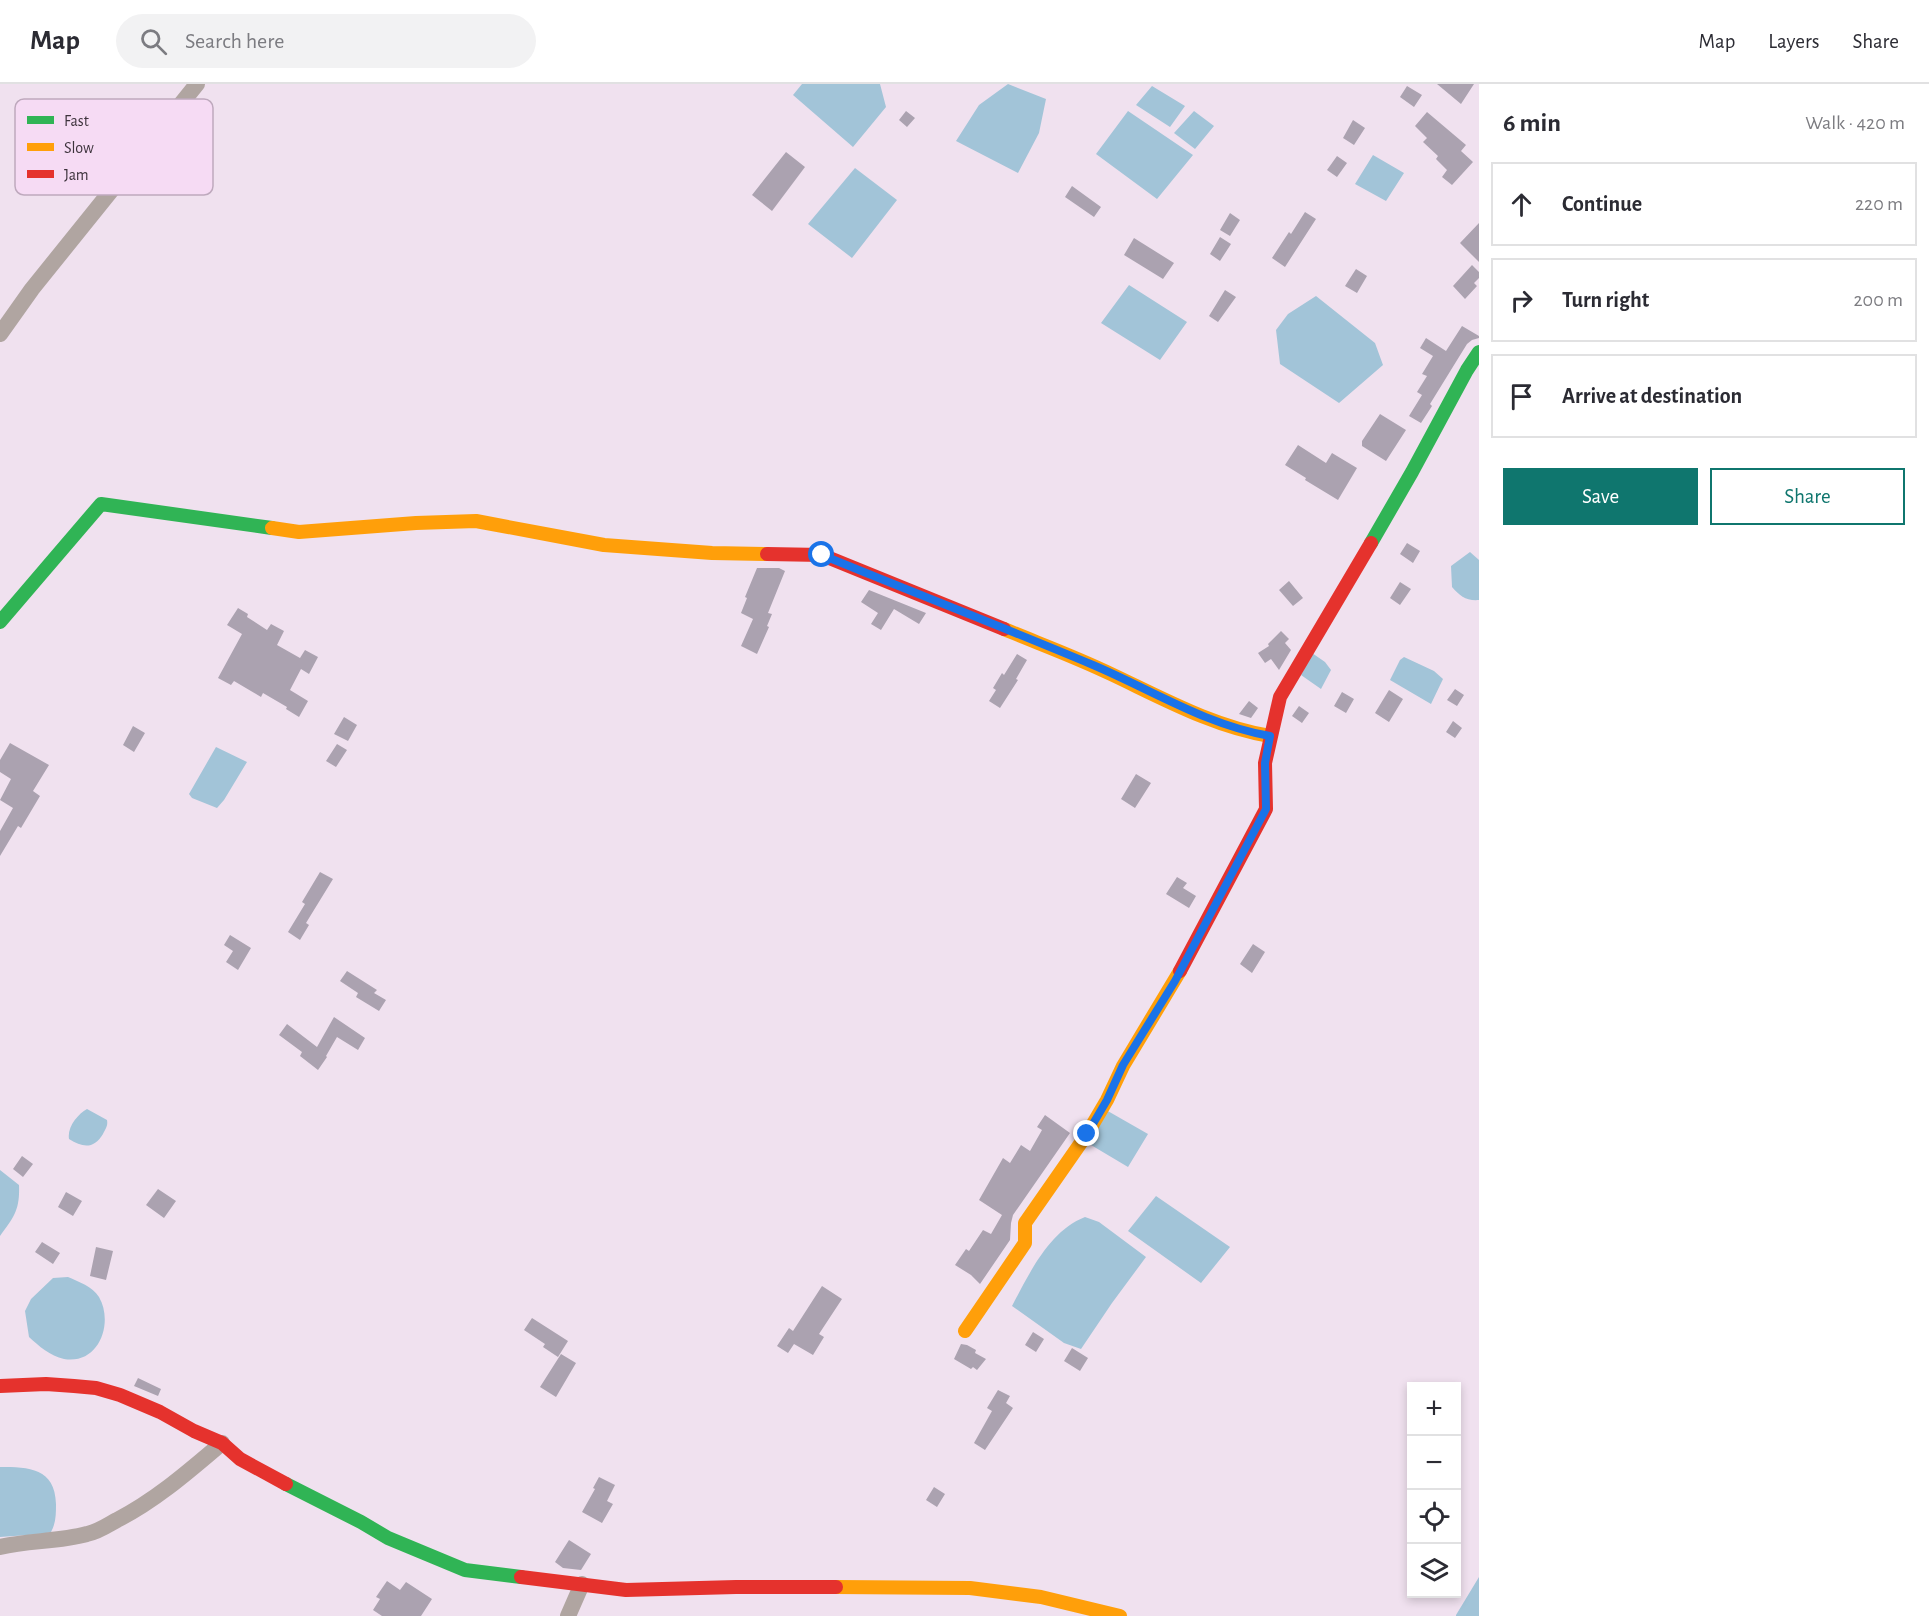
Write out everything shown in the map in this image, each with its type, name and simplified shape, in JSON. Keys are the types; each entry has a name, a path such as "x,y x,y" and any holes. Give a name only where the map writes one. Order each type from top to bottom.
{"street":[{"path":"185,99 197,84"},
{"path":"0,334 32,289 108,195"},
{"path":"965,1331 1025,1243 1025,1223 1087,1134 1107,1100 1123,1065 1175,981 1266,809 1265,763 1280,697 1412,472 1479,352"},
{"path":"0,622 101,504 298,532 476,521 604,545 712,553 822,555 1095,666 1206,718 1251,733 1270,736"},
{"path":"0,1386 46,1384 96,1388 120,1395 222,1443 240,1459 388,1538 465,1570 626,1590 736,1587 969,1588 1041,1597 1120,1616"},
{"path":"0,1546 19,1542 66,1540 92,1533 129,1514 164,1491 222,1443"},
{"path":"568,1616 582,1584"}],"water":[{"path":"802,84 880,84 886,107 853,147 793,95"},
{"path":"1008,84 1046,99 1039,133 1018,173 956,141 979,105"},
{"path":"1152,86 1185,106 1170,127 1136,105"},
{"path":"1128,111 1193,155 1157,199 1096,154"},
{"path":"1194,111 1214,126 1195,149 1174,133"},
{"path":"1373,155 1404,173 1386,201 1355,184"},
{"path":"855,168 897,200 852,258 808,224"},
{"path":"1129,285 1187,322 1160,360 1101,323"},
{"path":"1316,296 1375,343 1383,365 1339,403 1280,364 1276,330 1288,314"},
{"path":"1470,552 1479,560 1479,600 1470,600 1452,587 1451,566"},
{"path":"1312,653 1325,662 1331,670 1321,689 1301,675"},
{"path":"1404,657 1434,671 1443,679 1431,704 1390,680 1400,660"},
{"path":"216,747 247,762 217,808 192,798 189,794"},
{"path":"87,1109 107,1120 106,1129 100,1139 88,1146 69,1139 74,1121"},
{"path":"1106,1110 1148,1134 1128,1167 1091,1145"},
{"path":"0,1170 19,1185 19,1194 15,1213 0,1236"},
{"path":"1156,1196 1230,1247 1201,1283 1128,1231"},
{"path":"1085,1217 1099,1222 1146,1257 1081,1349 1064,1343 1012,1306 1041,1255 1061,1232"},
{"path":"68,1277 96,1293 103,1307 105,1318 104,1330 94,1349 86,1356 76,1359 54,1356 29,1337 25,1311 31,1299 53,1278"},
{"path":"0,1467 30,1469 45,1476 51,1483 56,1515 51,1532 0,1537"},
{"path":"1479,1577 1479,1616 1456,1616 1456,1615"}],"building":[{"path":"1437,84 1474,84 1461,104"},
{"path":"1407,86 1422,95 1414,107 1400,97"},
{"path":"906,111 915,118 907,127 899,120"},
{"path":"1427,112 1466,145 1461,151 1473,162 1452,185 1442,177 1447,170 1436,159 1438,156 1423,142 1427,138 1415,126"},
{"path":"1353,120 1365,128 1354,145 1343,138"},
{"path":"786,152 805,167 772,211 752,195"},
{"path":"1337,156 1347,163 1337,177 1327,170"},
{"path":"1072,186 1101,207 1094,217 1065,197"},
{"path":"1305,212 1316,219 1285,267 1272,258"},
{"path":"1230,213 1240,220 1230,236 1220,230"},
{"path":"1479,223 1479,262 1460,243"},
{"path":"1220,237 1231,244 1220,261 1210,254"},
{"path":"1134,238 1174,263 1163,279 1124,255"},
{"path":"1472,265 1479,272 1479,278 1474,283 1477,286 1465,299 1453,286"},
{"path":"1356,269 1367,276 1357,293 1345,286"},
{"path":"1225,290 1236,297 1218,322 1209,316"},
{"path":"1462,326 1479,338 1467,344 1421,423 1409,416 1422,395 1417,392 1427,376 1422,374 1433,356 1420,348 1426,338 1446,351"},
{"path":"1380,414 1406,430 1386,461 1362,446 1362,441"},
{"path":"1298,445 1326,463 1332,453 1357,468 1338,500 1285,465"},
{"path":"1407,543 1420,551 1413,563 1400,554"},
{"path":"757,568 779,568 785,571 768,613 772,614 767,626 769,627 757,654 741,646 753,619 741,613"},
{"path":"1289,581 1303,598 1293,606 1279,590"},
{"path":"1400,582 1411,589 1400,605 1390,598"},
{"path":"869,590 926,613 919,624 894,609 881,630 871,624 878,613 861,602"},
{"path":"238,608 267,630 271,624 284,631 277,645 300,658 305,650 318,657 309,674 301,669 290,690 308,701 299,717 263,693 261,697 234,681 231,685 218,678 242,634 227,625"},
{"path":"1281,631 1289,639 1285,643 1291,650 1279,670 1271,659 1265,663 1258,653 1269,646 1268,644"},
{"path":"1017,654 1027,660 1016,679 1018,680 1000,708 989,701 996,690 993,688"},
{"path":"1455,689 1464,695 1457,706 1447,700"},
{"path":"1389,690 1403,699 1389,722 1375,713"},
{"path":"1342,692 1354,699 1346,713 1334,706"},
{"path":"1249,701 1258,708 1251,718 1239,714"},
{"path":"1299,706 1309,713 1302,723 1292,716"},
{"path":"344,717 357,725 348,741 334,734"},
{"path":"1453,721 1462,728 1455,738 1446,732"},
{"path":"133,726 145,733 134,752 123,745"},
{"path":"10,743 49,765 33,791 40,796 21,828 18,826 0,856 0,831 13,808 0,800 11,779 0,772 0,760"},
{"path":"337,744 347,750 336,767 326,761"},
{"path":"1136,774 1151,783 1135,808 1121,799"},
{"path":"320,872 333,879 306,923 309,925 300,940 288,932 305,904 302,902"},
{"path":"1177,877 1187,883 1183,888 1196,896 1189,908 1166,894"},
{"path":"230,935 251,948 238,970 226,962 233,951 224,945"},
{"path":"1253,944 1265,952 1252,973 1240,964"},
{"path":"347,971 377,990 374,993 386,1000 379,1011 356,997 358,993 340,981"},
{"path":"334,1017 365,1038 358,1050 337,1037 318,1070 300,1056 302,1052 279,1035 287,1024 317,1047"},
{"path":"1045,1115 1070,1133 1013,1215 1010,1240 980,1284 955,1265 966,1249 969,1251 983,1230 991,1234 1002,1215 979,1200 1003,1158 1010,1163 1021,1145 1030,1151 1042,1130 1037,1127"},
{"path":"22,1156 33,1164 23,1177 13,1169"},
{"path":"158,1189 176,1201 164,1218 146,1205"},
{"path":"66,1192 82,1201 73,1216 58,1207"},
{"path":"42,1242 60,1253 53,1264 35,1252"},
{"path":"96,1247 113,1251 106,1280 90,1276"},
{"path":"822,1286 842,1299 819,1334 824,1337 813,1355 794,1344 788,1353 777,1346 789,1328 793,1331"},
{"path":"532,1318 568,1341 558,1357 543,1347 545,1344 524,1330"},
{"path":"1033,1332 1044,1339 1036,1352 1025,1345"},
{"path":"961,1344 976,1350 975,1353 986,1359 977,1370 954,1359"},
{"path":"1072,1348 1088,1358 1080,1371 1064,1361"},
{"path":"561,1354 576,1363 556,1397 540,1387"},
{"path":"138,1378 161,1389 158,1396 134,1386"},
{"path":"998,1390 1010,1396 1006,1403 1013,1408 985,1450 974,1443 992,1411 987,1408"},
{"path":"599,1477 615,1485 607,1501 613,1504 602,1523 582,1512"},
{"path":"934,1487 945,1494 937,1507 926,1500"},
{"path":"569,1540 591,1554 581,1570 563,1568 555,1562"},
{"path":"387,1581 400,1590 406,1582 432,1599 421,1616 382,1616 373,1610 380,1599 376,1597"}],"traffic: fast":[{"path":"1371,543 1479,352"},
{"path":"0,622 101,504 272,528"},
{"path":"286,1484 388,1538 465,1570 521,1577"}],"traffic: slow":[{"path":"272,528 299,532 476,521 604,545 712,553 767,554"},
{"path":"1004,629 1085,662 1209,719 1270,736"},
{"path":"965,1331 1025,1243 1025,1223 1087,1134 1123,1066 1180,971"},
{"path":"836,1587 970,1588 1041,1597 1120,1616"}],"traffic: jam":[{"path":"1180,971 1266,809 1265,763 1280,697 1371,543"},
{"path":"767,554 822,555 1004,629"},
{"path":"0,1386 46,1384 74,1386 96,1388 120,1395 222,1443 240,1459 286,1484"},
{"path":"521,1577 626,1590 836,1587"}],"route":[{"path":"822,555 1095,666 1206,718 1251,733 1270,736 1265,763 1266,809 1175,981 1123,1065 1107,1100 1087,1134"}]}
